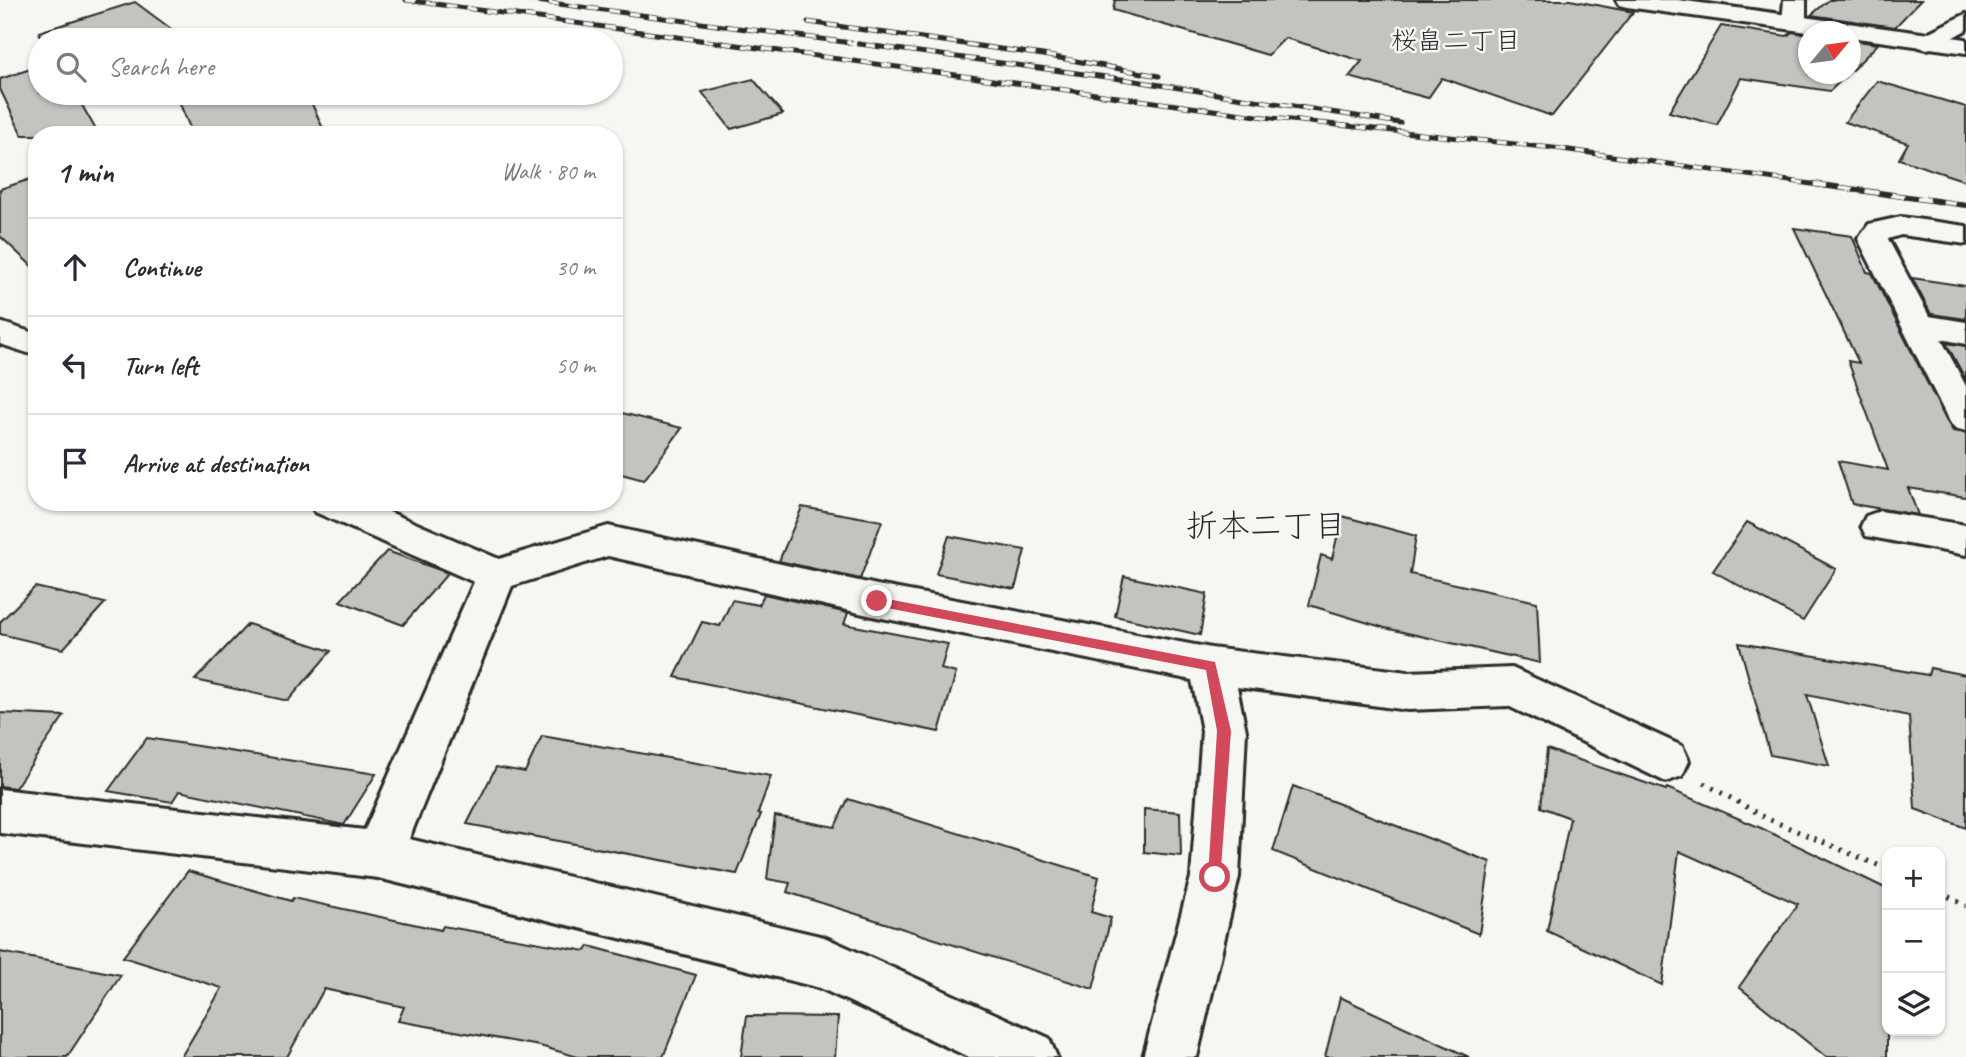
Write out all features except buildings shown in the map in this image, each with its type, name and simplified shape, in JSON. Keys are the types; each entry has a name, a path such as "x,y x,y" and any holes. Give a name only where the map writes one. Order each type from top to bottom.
{"street":[{"path":"1627,0 1794,12 1927,42 1966,46"},
{"path":"1927,42 1966,21"},
{"path":"1966,235 1901,226 1879,230 1873,239 1966,419"},
{"path":"1918,325 1966,333"},
{"path":"0,333 28,342"},
{"path":"349,511 497,575 608,541 877,601 1211,666 1408,691 1512,687 1666,761"},
{"path":"1880,526 1966,540"},
{"path":"378,855 497,575"},
{"path":"1170,1057 1215,877 1224,731 1211,666"},
{"path":"0,811 378,855 824,963 1030,1057"}],"path":[{"path":"1666,761 1768,819 1882,867"},
{"path":"1945,895 1966,906"}],"railway":[{"path":"406,0 611,28"},
{"path":"529,0 1129,80 1400,123"},
{"path":"808,22 1043,55 1159,76"},
{"path":"623,30 1272,118 1562,149 1826,186"},
{"path":"1814,184 1966,205"}],"district":[{"name":"桜畠二丁目","path":"1456,40"},
{"name":"折本二丁目","path":"1266,525"}],"route":[{"path":"877,601 1211,666 1224,731 1215,877"}]}
